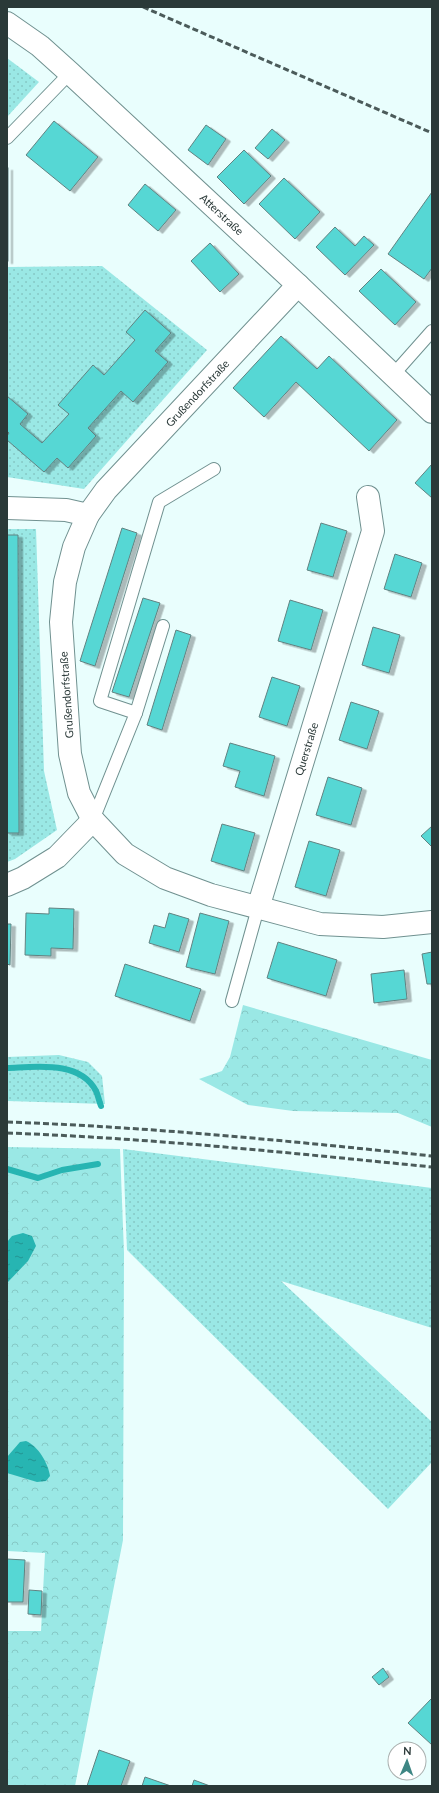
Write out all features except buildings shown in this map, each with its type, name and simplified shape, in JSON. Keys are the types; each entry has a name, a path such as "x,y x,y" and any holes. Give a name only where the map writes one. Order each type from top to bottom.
{"street":[{"name":"Atterstraße","path":"7,23 40,46 70,73 432,412"},
{"name":"Grußendorfstraße","path":"298,285 106,490 88,515 74,547 65,582 61,622 70,754 79,793 93,820 125,854 165,878 211,895 320,924 383,927 432,922"},
{"name":"Querstraße","path":"258,908 373,531 368,497"},
{"path":"7,508 66,510 88,515"},
{"path":"7,885 23,878 57,857 93,820"}],"lane":[{"path":"7,138 70,73"},
{"path":"393,375 432,332"},
{"path":"136,713 100,701 159,502 214,469"},
{"path":"93,820 136,713 163,626"},
{"name":"Querstraße","path":"232,1001 258,908"}],"green space":[{"path":"7,58 39,82 7,117"},
{"path":"102,266 207,350 84,489 7,477 7,267"},
{"path":"7,529 36,529 44,771 57,830 15,859 7,862"},
{"path":"243,1005 432,1060 432,1127 398,1113 293,1111 248,1105 199,1079 222,1071 230,1057"},
{"path":"59,1055 88,1062 102,1076 105,1104 7,1101 7,1057"},
{"path":"7,1147 120,1149 124,1253 123,1540 75,1786 7,1786 7,1631 41,1631 45,1553 7,1551"},
{"path":"123,1149 432,1188 432,1328 281,1281 432,1422 432,1462 388,1509 127,1250"}],"water":[{"path":"23,1233 32,1236 36,1246 28,1261 7,1283 7,1242 12,1236"},
{"path":"26,1441 35,1447 45,1461 50,1476 46,1481 37,1482 7,1473 7,1457 20,1442"}],"waterway":[{"path":"7,1068 44,1067 68,1070 79,1074 89,1081 96,1091 101,1106"},
{"path":"7,1169 38,1178 62,1170 98,1164"}],"railway":[{"path":"143,7 432,133"},
{"path":"7,1122 113,1127 220,1135 432,1156"},
{"path":"7,1133 167,1142 432,1167"}]}
